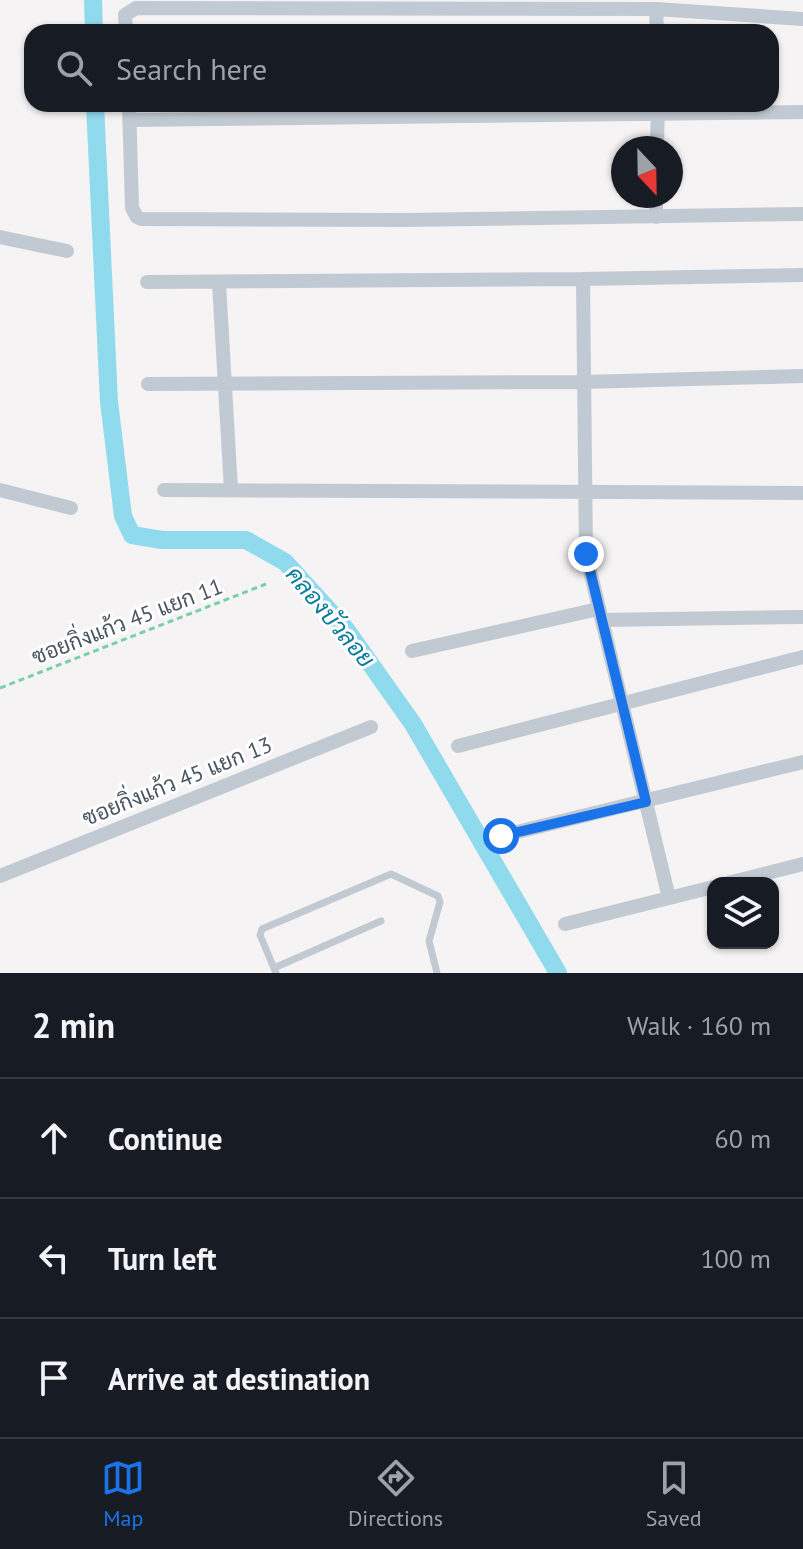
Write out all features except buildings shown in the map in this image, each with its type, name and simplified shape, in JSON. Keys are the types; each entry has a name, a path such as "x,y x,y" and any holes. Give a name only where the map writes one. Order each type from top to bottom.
{"street":[{"path":"126,24 125,15 136,8 656,9 803,19"},
{"path":"656,9 657,24"},
{"path":"129,112 132,208 141,219 803,214"},
{"path":"129,120 552,112"},
{"path":"657,136 658,112"},
{"path":"779,112 803,112"},
{"path":"656,208 656,217"},
{"path":"0,237 67,251"},
{"path":"147,282 803,275"},
{"path":"583,279 586,554 669,898"},
{"path":"219,283 231,490"},
{"path":"148,384 584,382 803,376"},
{"path":"0,490 71,508"},
{"path":"164,490 803,493"},
{"path":"412,651 600,614 803,617"},
{"path":"458,746 803,657"},
{"name":"ซอยกิ่งแก้ว 45 แยก 13","path":"0,876 371,727"},
{"path":"501,836 803,762"},
{"path":"752,877 803,864"},
{"path":"565,924 707,888"}],"lane":[{"path":"381,921 275,970 260,935 262,929 391,874 438,896 440,902 429,941 437,973"}],"path":[{"name":"ซอยกิ่งแก้ว 45 แยก 11","path":"0,688 266,584"}],"waterway":[{"name":"คลองบัวลอย","path":"93,0 94,24"},
{"name":"คลองบัวลอย","path":"95,112 109,402 123,516 132,535 162,540 246,540 285,562 345,628 413,724 558,973"}],"route":[{"path":"501,836 646,802 586,554"}]}
